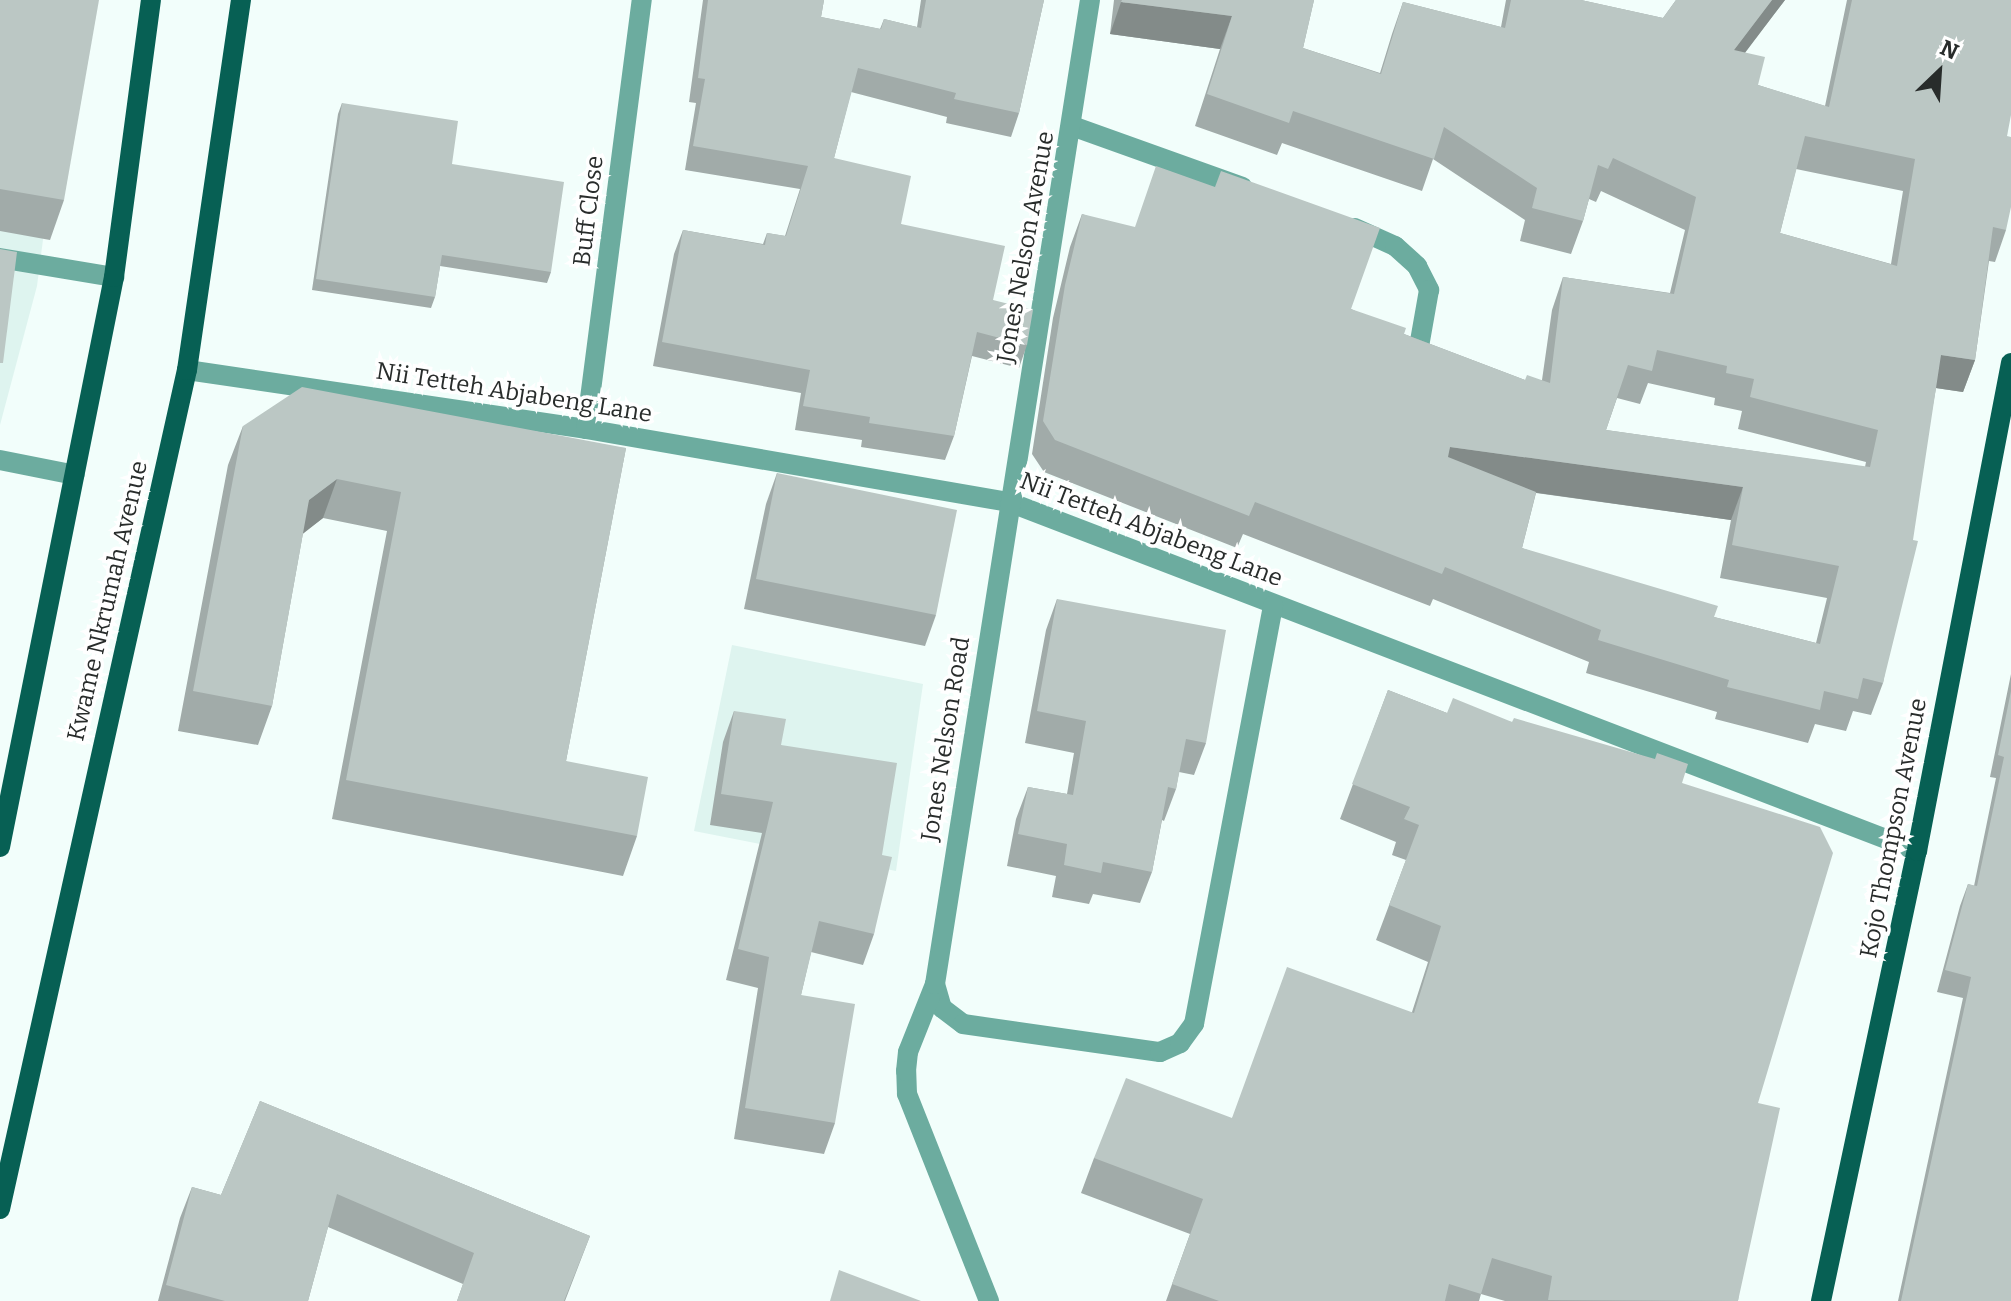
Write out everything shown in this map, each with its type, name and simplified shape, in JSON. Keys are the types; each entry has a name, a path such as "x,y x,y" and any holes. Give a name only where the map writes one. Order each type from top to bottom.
{"main road":[{"path":"0,847 114,277 151,0"},
{"name":"Kwame Nkrumah Avenue","path":"0,1209 187,370 241,0"},
{"name":"Kojo Thompson Avenue","path":"1821,1301 1917,851 2011,363"}],"street":[{"name":"Buff Close","path":"586,429 642,0"},
{"name":"Jones Nelson Avenue","path":"1009,502 1090,0"},
{"path":"1072,126 1260,193"},
{"path":"1333,219 1395,246 1417,266 1429,290 1419,347"},
{"path":"0,258 114,277"},
{"name":"Nii Tetteh Abjabeng Lane","path":"187,370 586,429 1009,502 1917,851"},
{"path":"0,460 75,475"},
{"name":"Jones Nelson Road","path":"989,1301 907,1094 908,1052 935,984 1009,502"},
{"path":"935,984 942,1008 963,1024 1160,1052 1180,1043 1194,1024 1273,605"}],"shaded area":[{"path":"0,0 74,0 37,286 0,425"},
{"path":"732,645 923,684 896,871 694,831"}],"building":[{"path":"0,0 99,0 64,200 0,189"},
{"path":"708,0 824,0 821,17 881,29 884,19 921,28 926,0 1044,0 1019,113 954,99 956,93 858,68 834,158 911,176 901,224 1005,246 993,300 1033,310 1027,345 977,332 954,436 869,423 870,417 803,406 810,370 662,342 683,230 765,245 767,233 786,236 808,166 693,146 705,79 698,78"},
{"path":"1314,0 1303,48 1381,74 1403,2 1505,28 1511,0 1581,0 1663,18 1676,0 1772,0 1734,50 1765,57 1758,85 1829,107 1852,0 2011,0 2011,115 2007,136 2011,137 2011,207 2006,230 1993,227 1975,360 1941,355 1913,540 1918,541 1883,683 1863,678 1858,699 1824,691 1820,710 1727,687 1729,680 1598,640 1601,630 1445,567 1442,574 1255,502 1249,516 1055,440 1043,421 1065,285 1082,214 1135,227 1156,166 1215,187 1221,171 1380,228 1351,309 1406,328 1404,334 1525,380 1527,375 1550,383 1563,277 1674,294 1696,197 1613,158 1608,169 1598,165 1583,221 1532,208 1537,188 1444,127 1434,159 1293,111 1289,123 1207,94 1232,16 1121,2","holes":["1805,136 1915,159 1897,266 1780,233","1657,350 1727,366 1726,373 1754,379 1750,397 1878,430 1870,467 1606,430 1628,365 1652,371","1450,447 1743,487 1732,545 1839,566 1820,644 1714,617 1718,606 1522,548 1536,492 1448,457"]},
{"path":"342,103 458,121 452,164 564,182 551,272 442,255 435,297 316,279"},
{"path":"0,249 17,252 3,363 0,363"},
{"path":"302,387 626,448 566,761 648,777 637,836 346,780 401,492 337,479 309,500 272,706 193,691 243,426"},
{"path":"777,473 957,510 936,615 756,579"},
{"path":"1057,599 1226,630 1206,743 1186,739 1176,789 1168,787 1152,872 1103,862 1101,873 1064,865 1067,844 1018,834 1028,787 1073,795 1086,721 1037,711"},
{"path":"1388,690 1447,713 1453,698 1512,722 1514,718 1655,759 1657,753 1688,764 1682,783 1820,827 1833,853 1758,1103 1780,1108 1738,1301 1548,1300 1552,1276 1492,1258 1481,1294 1449,1284 1445,1301 1219,1301 1172,1284 1203,1199 1094,1158 1126,1078 1232,1118 1287,967 1414,1013 1441,926 1389,905 1419,825 1404,819 1410,807 1352,784"},
{"path":"2011,691 2011,1301 1901,1301 1971,977 1945,970 1968,884 1977,886 2004,757 1998,755"},
{"path":"734,711 786,719 781,745 897,763 882,855 892,857 874,934 819,921 801,995 855,1004 835,1123 745,1108 769,957 738,949 773,802 721,794"},
{"path":"260,1101 590,1236 564,1301 457,1301 474,1253 337,1194 308,1301 225,1301 166,1285 192,1187 221,1195"},
{"path":"839,1270 921,1301 830,1301"}]}
